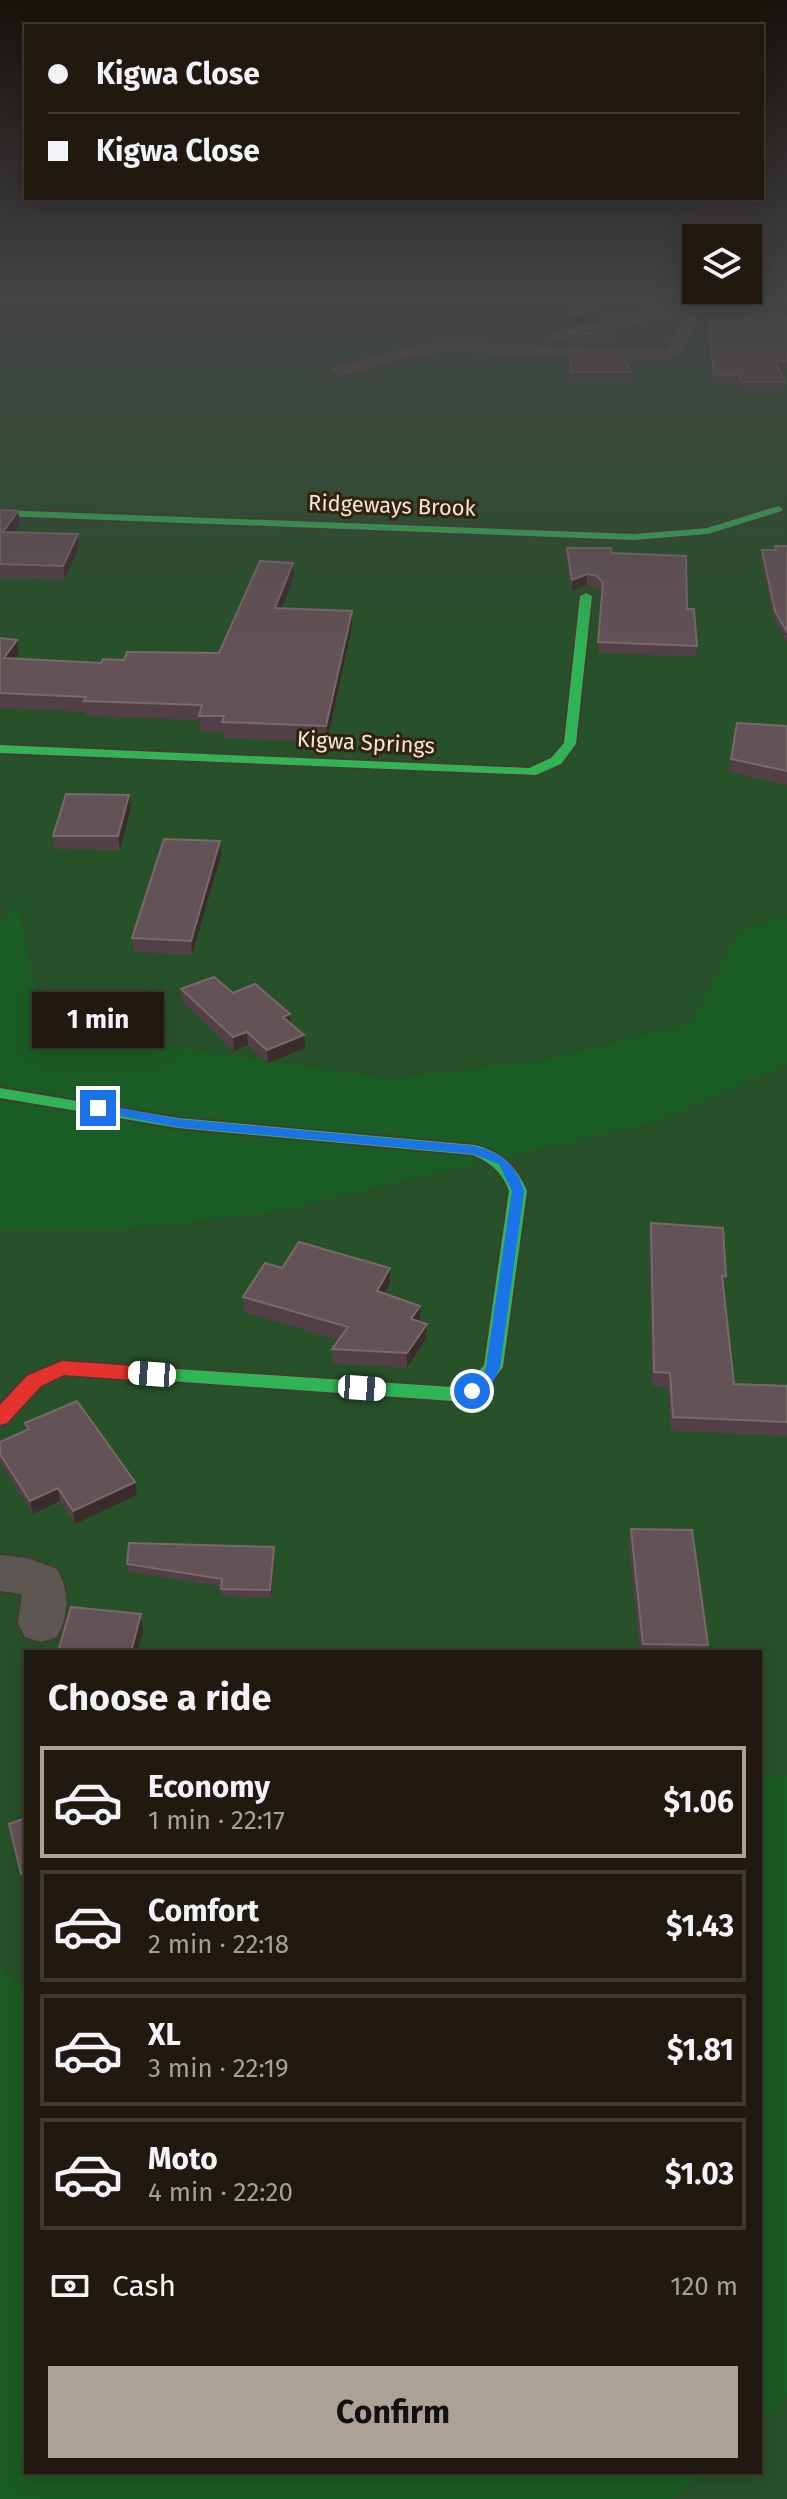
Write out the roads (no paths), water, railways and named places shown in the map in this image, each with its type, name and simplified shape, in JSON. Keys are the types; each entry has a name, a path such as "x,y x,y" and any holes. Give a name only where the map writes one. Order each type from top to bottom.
{"street":[{"name":"Ridgeways Brook","path":"0,513 634,537 715,531 778,509"},
{"name":"Kigwa Springs","path":"0,749 523,774 539,771 562,757 570,744 586,596"},
{"path":"0,1093 178,1123 475,1150 503,1161 513,1175 518,1191 493,1367 487,1380 472,1391 452,1394 62,1368 34,1381 0,1418"},
{"path":"0,1573 39,1577 44,1582 47,1590 41,1623"}]}
